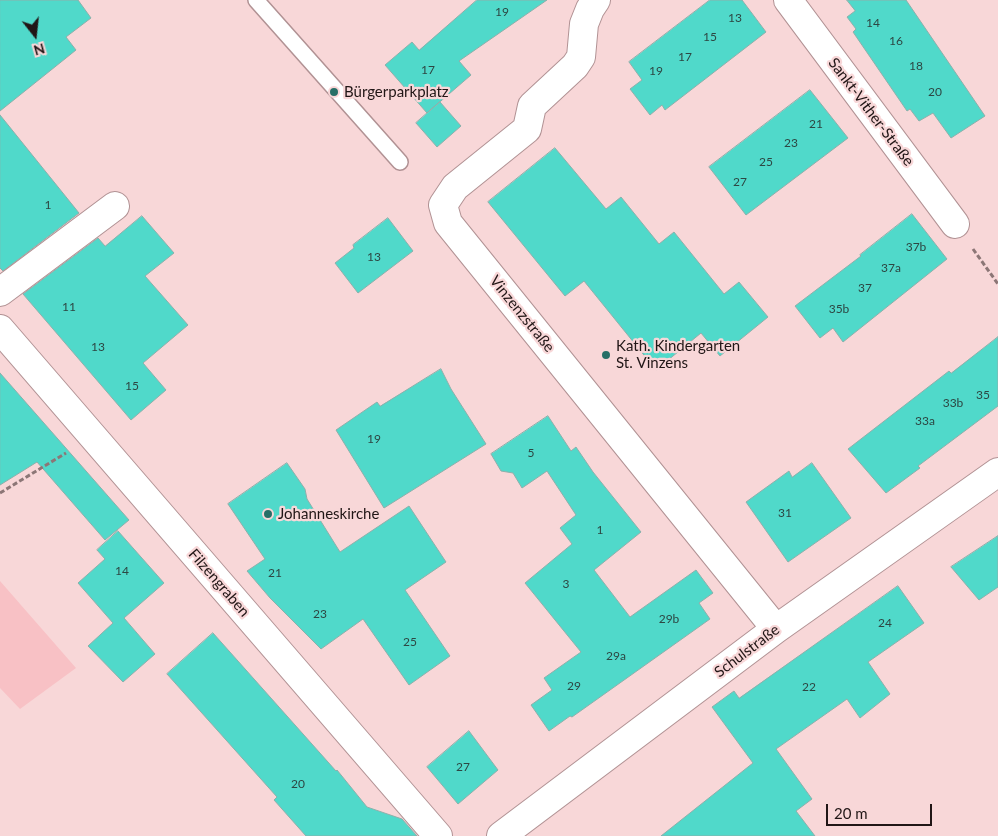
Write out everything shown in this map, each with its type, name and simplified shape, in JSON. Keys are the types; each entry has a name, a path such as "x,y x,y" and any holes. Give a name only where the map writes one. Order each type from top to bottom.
{"street":[{"name":"Vinzenzstraße","path":"596,0 584,24 582,56 576,66 532,106 527,129 455,187 443,205 448,223 776,629"},
{"name":"Sankt-Vither-Straße","path":"788,0 954,224"},
{"path":"0,292 115,206"},
{"name":"Filzengraben","path":"0,328 438,836"},
{"name":"Schulstraße","path":"501,836 776,629 998,472"}],"lane":[{"path":"256,0 400,162"}],"path":[{"path":"954,224 998,284"},
{"path":"0,493 92,437"}],"shaded area":[{"path":"0,581 76,668 20,709 0,688"}],"building":[{"path":"0,0 78,0 91,18 66,37 76,50 0,111"},
{"path":"477,0 547,0 459,61 471,75 427,113 385,65 412,42 419,50"},
{"path":"710,0 742,0 766,32 665,110 662,105 650,115 630,89 642,80 629,62"},
{"path":"847,0 906,0 985,116 951,138 933,113 919,121 910,109 907,111 853,32 856,29 847,17 855,11"},
{"path":"810,90 848,138 746,215 709,167"},
{"path":"440,102 461,126 437,147 416,123"},
{"path":"0,115 79,213 3,271 0,268"},
{"path":"555,148 606,209 621,197 659,244 674,232 724,294 739,282 768,317 720,356 701,333 656,370 584,281 565,296 488,202"},
{"path":"912,214 947,259 843,342 833,328 820,338 795,306"},
{"path":"142,216 174,253 145,276 188,325 143,363 166,390 131,420 23,294 98,238 105,246"},
{"path":"388,218 413,251 358,293 335,263 354,248 353,245"},
{"path":"998,337 998,406 918,466 920,468 886,493 848,449 949,371 951,373"},
{"path":"441,369 451,389 486,444 384,508 336,430 377,402 380,406"},
{"path":"0,373 129,520 105,540 37,462 0,485"},
{"path":"548,416 571,451 576,447 593,472 641,532 594,570 630,617 696,570 713,593 699,603 710,619 572,717 570,716 549,731 531,705 552,690 544,678 581,652 525,583 572,544 560,528 576,515 547,471 522,488 513,473 501,471 491,454"},
{"path":"287,463 305,489 307,499 340,552 409,506 446,562 405,590 450,656 409,685 363,619 321,649 270,598 247,571 265,559 228,504"},
{"path":"812,463 851,518 788,562 746,502 789,471 792,477"},
{"path":"118,531 164,583 124,618 155,654 123,682 88,646 113,623 78,583 105,559 97,550"},
{"path":"998,536 998,587 979,600 951,567"},
{"path":"898,586 924,623 868,662 890,694 860,718 847,699 776,749 812,799 796,811 815,836 661,836 753,763 712,707 734,691 739,698"},
{"path":"213,633 337,770 367,807 402,819 417,836 306,836 274,800 277,797 167,674"},
{"path":"469,731 498,770 458,804 427,767"}],"place":[{"name":"Bürgerparkplatz","path":"334,92"},
{"name":"Kath. Kindergarten St. Vinzens","path":"606,355"},
{"name":"Johanneskirche","path":"268,514"}]}
